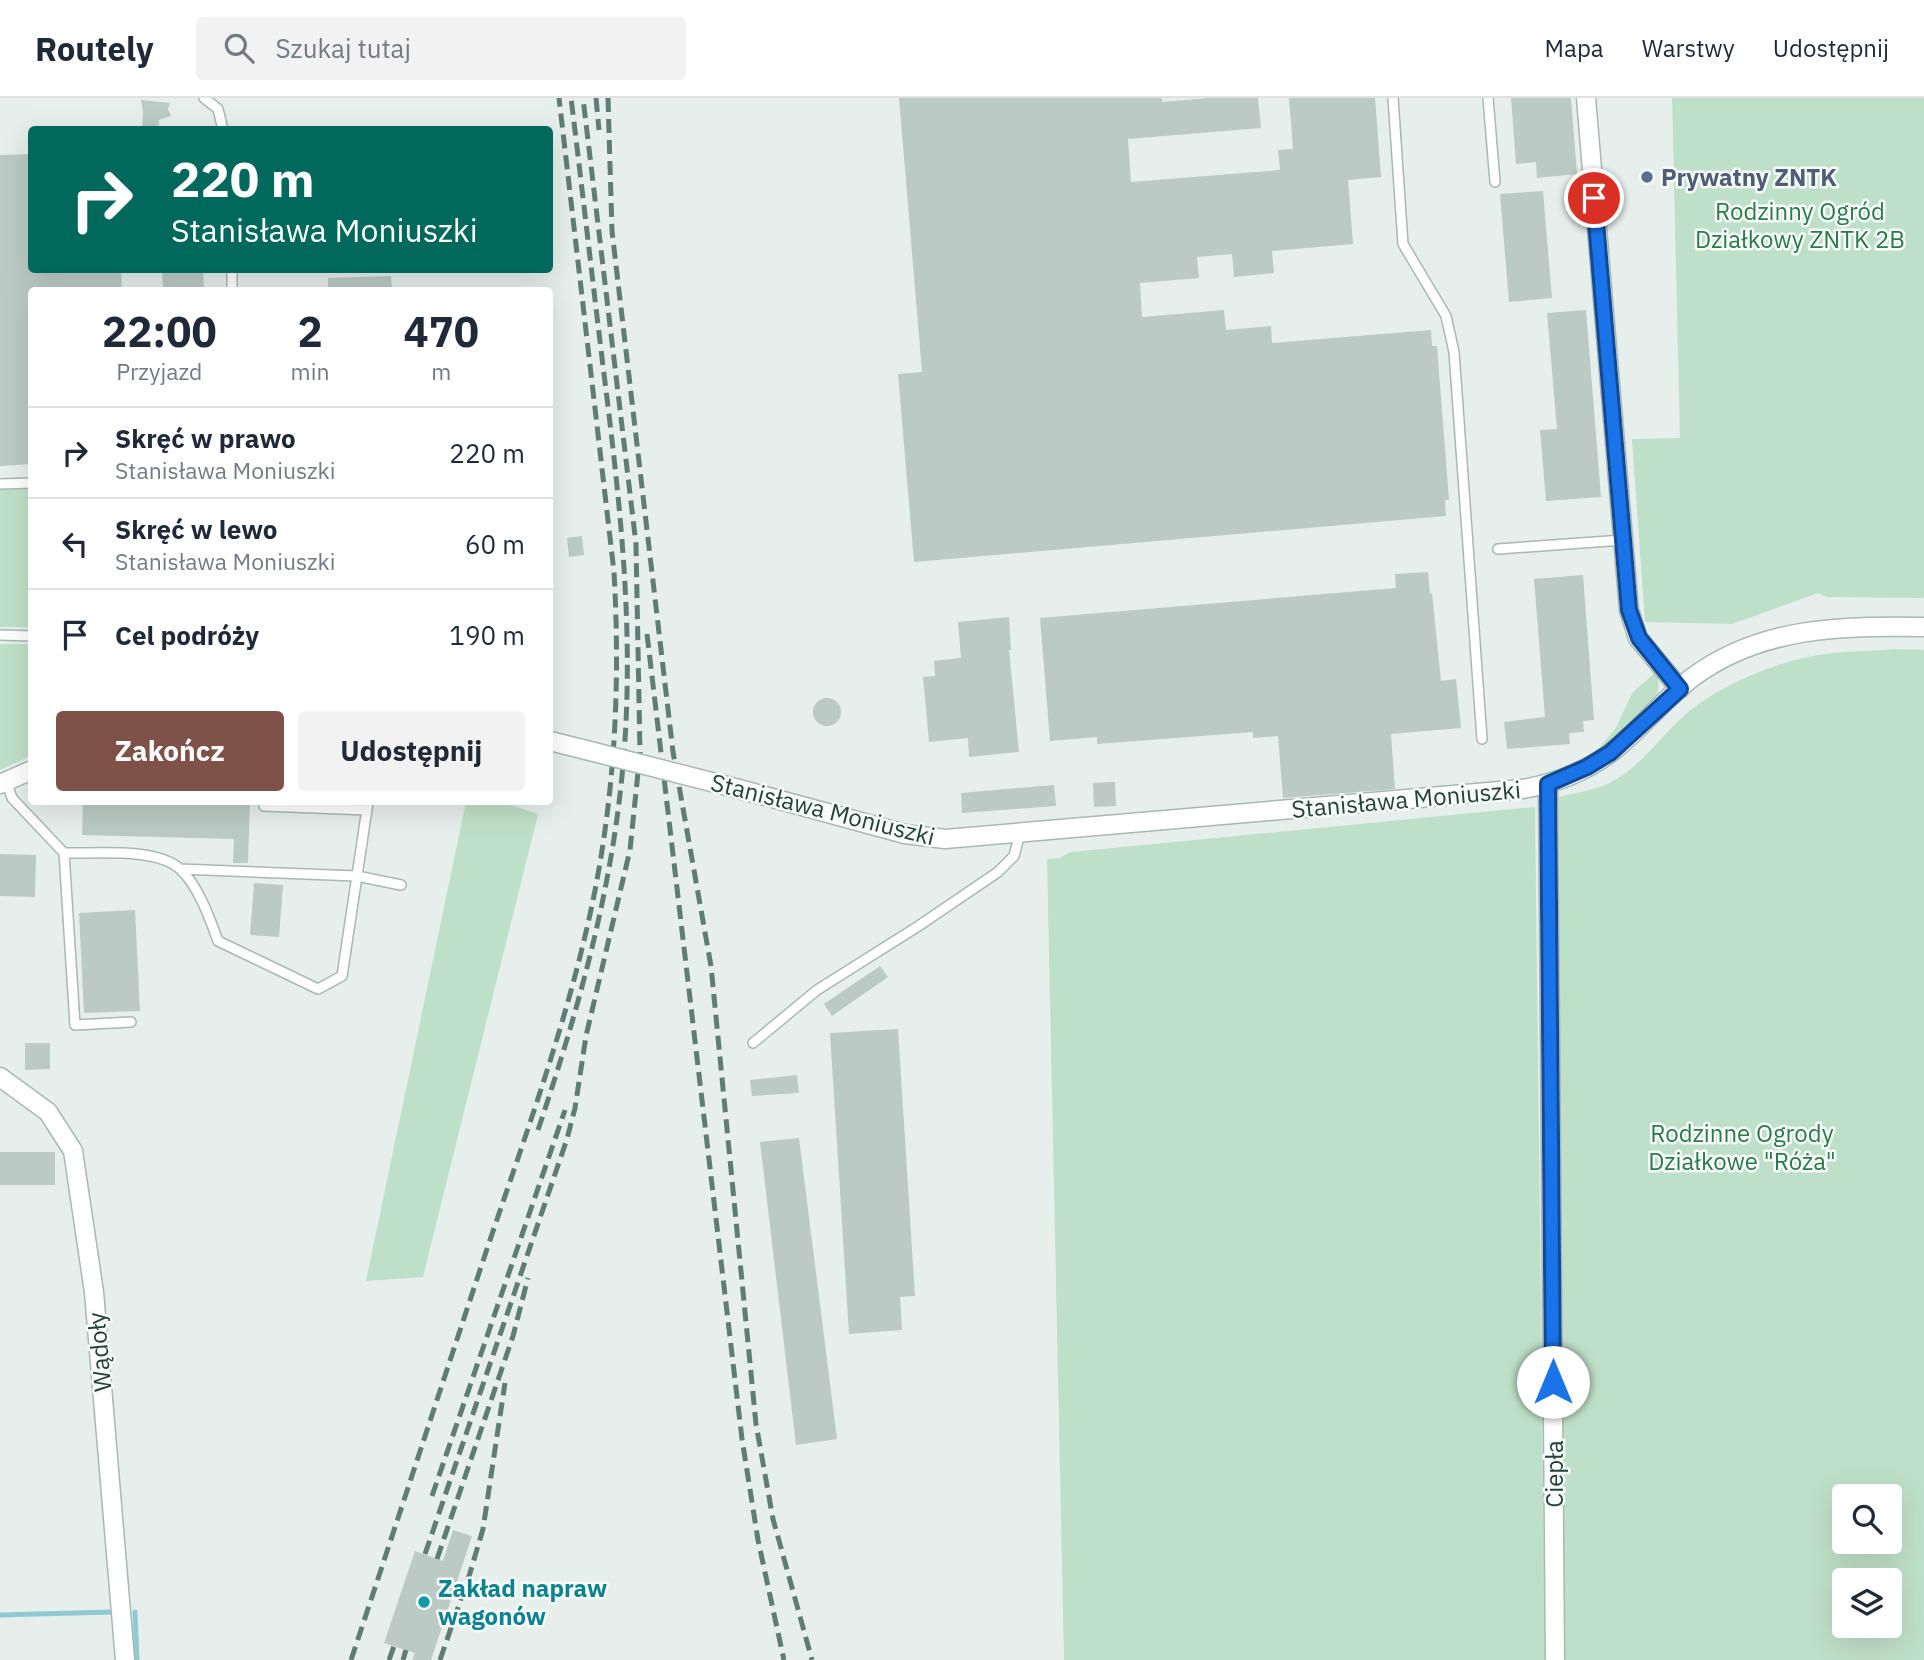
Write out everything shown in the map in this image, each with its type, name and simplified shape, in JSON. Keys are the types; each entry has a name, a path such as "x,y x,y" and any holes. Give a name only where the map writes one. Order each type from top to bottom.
{"street":[{"path":"1586,98 1623,540 1633,625 1647,651 1680,689"},
{"name":"Stanisława Moniuszki","path":"553,741 905,834 945,839 1020,833 1471,795 1548,784 1587,767 1610,753 1694,676 1742,649 1776,637 1817,629 1852,626 1924,627"},
{"path":"3,782 28,772"},
{"name":"Ciepła","path":"1548,784 1555,1660"},
{"name":"Wądoły","path":"0,1077 48,1112 73,1151 94,1292 125,1660"}],"lane":[{"path":"204,98 218,108 222,126"},
{"path":"1393,98 1403,244 1446,316 1454,352 1482,738"},
{"path":"1488,98 1495,181"},
{"path":"0,484 28,483"},
{"path":"1498,549 1623,540"},
{"path":"0,635 28,636"},
{"path":"3,782 12,798 64,853 75,1025 131,1022"},
{"path":"180,869 202,901 218,941 318,989 342,976 367,806 264,806"},
{"path":"753,1043 817,990 917,928 998,872 1014,856 1020,833"},
{"path":"64,853 155,856 180,869 357,876 401,885"}],"green space":[{"name":"Rodzinny Ogród Działkowy ZNTK 2B","path":"1672,98 1924,98 1924,598 1827,597 1818,593 1732,624 1645,622 1632,439 1680,438"},
{"path":"28,489 28,627 0,627 0,490"},
{"path":"0,644 28,644 28,757 0,770"},
{"name":"Rodzinne Ogrody Działkowe \"Róża\"","path":"1924,650 1924,1660 1563,1660 1559,797 1600,787 1618,778 1641,760 1693,708 1741,679 1777,665 1831,653"},
{"path":"1656,672 1657,694 1647,709 1595,753 1616,728 1632,693"},
{"path":"465,805 511,805 538,814 423,1277 366,1281"},
{"path":"1535,807 1545,1660 1064,1660 1047,859 1059,858 1071,852"}],"building":[{"path":"899,98 1162,98 1162,102 1258,98 1261,128 1128,139 1131,182 1280,170 1278,150 1293,149 1289,98 1375,98 1381,177 1348,180 1353,244 1272,251 1274,273 1234,277 1232,254 1197,257 1199,278 1140,283 1142,317 1224,310 1226,330 1271,326 1272,343 1431,330 1432,346 1437,346 1449,500 1445,500 1446,516 914,562 898,374 922,372"},
{"path":"1511,98 1571,98 1577,174 1537,178 1536,162 1516,164"},
{"path":"141,100 170,103 168,109 171,116 159,120 159,126 142,126"},
{"path":"28,154 28,273 121,273 122,287 28,287 28,464 0,466 0,155"},
{"path":"1543,191 1552,298 1509,302 1500,194"},
{"path":"162,273 203,273 204,287 163,287"},
{"path":"391,276 392,287 328,287 328,278"},
{"path":"1586,310 1601,497 1546,501 1540,430 1557,429 1547,313"},
{"path":"582,536 584,555 569,557 567,538"},
{"path":"1428,572 1441,681 1456,679 1461,728 1391,734 1395,789 1283,798 1278,736 1253,738 1253,732 1097,744 1097,737 1050,741 1040,618 1396,588 1395,574"},
{"path":"1583,575 1594,720 1583,721 1584,732 1569,733 1570,744 1507,749 1504,722 1545,717 1534,579"},
{"path":"1009,617 1009,650 1019,752 969,757 968,738 929,742 923,677 935,676 934,661 961,658 958,622"},
{"path":"827,698 837,702 841,712 837,722 827,726 817,722 813,712 817,702"},
{"path":"1115,782 1116,806 1094,807 1093,783"},
{"path":"1054,785 1056,806 962,813 961,793"},
{"path":"83,805 250,805 248,863 233,863 234,839 82,835"},
{"path":"0,854 36,855 35,897 0,896"},
{"path":"254,883 283,885 279,937 250,935"},
{"path":"135,910 140,1011 84,1013 79,913"},
{"path":"880,966 888,977 832,1016 824,1004"},
{"path":"898,1029 915,1296 900,1297 902,1330 849,1334 830,1033"},
{"path":"25,1043 50,1043 50,1069 25,1070"},
{"path":"797,1075 799,1093 752,1096 750,1080"},
{"path":"799,1138 837,1439 796,1445 760,1142"},
{"path":"0,1152 55,1152 55,1185 0,1185"},
{"name":"Zakład napraw wagonów","path":"453,1530 472,1536 431,1660 412,1660 415,1653 384,1643 415,1551 443,1561"}],"waterway":[{"path":"0,1615 112,1612"},
{"path":"135,1612 137,1660"}],"railway":[{"path":"351,1660 553,1051 596,888 609,798 617,663 614,572 559,98"},
{"path":"538,1130 579,999 600,911 617,821 626,724 627,621 620,519 571,98"},
{"path":"425,1554 567,1139 575,1108 586,1036 630,850 640,753 636,544 583,98"},
{"path":"596,98 599,130"},
{"path":"608,98 612,231 673,752 711,966 756,1424 773,1519 812,1660"},
{"path":"647,634 742,1439 758,1540 784,1660"},
{"path":"432,1496 565,1110"},
{"path":"437,1559 513,1336 528,1278"},
{"path":"440,1660 483,1529 505,1383"},
{"path":"389,1660 394,1646"},
{"path":"403,1660 406,1650"}],"place":[{"name":"Prywatny ZNTK","path":"1647,177"},
{"name":"Zakład napraw wagonów","path":"424,1602"}],"route":[{"path":"1553,1382 1548,784 1587,767 1610,753 1680,689 1647,651 1633,625 1629,610 1594,198"}]}
